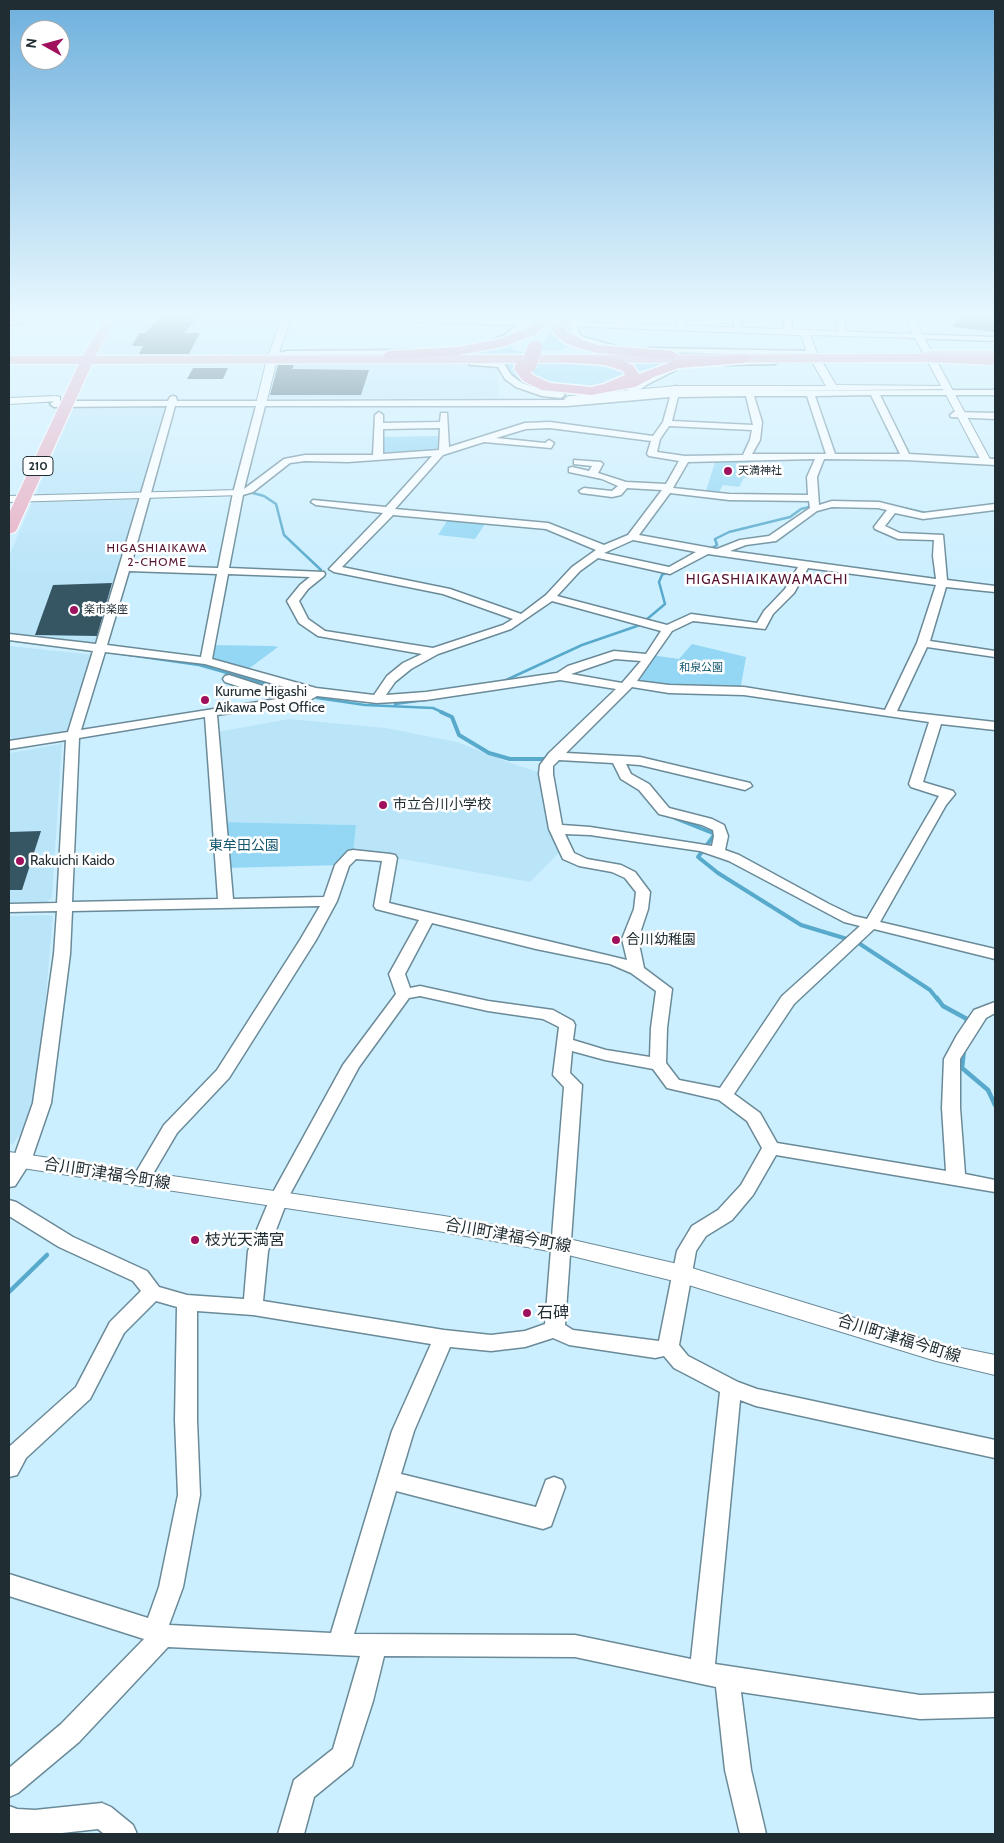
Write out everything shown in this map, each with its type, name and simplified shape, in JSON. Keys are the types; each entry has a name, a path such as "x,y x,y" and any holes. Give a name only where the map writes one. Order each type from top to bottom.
{"highway":[{"name":"210","path":"9,529 12,499 60,403"}],"street":[{"path":"9,405 44,403"},
{"path":"9,1181 15,1160 42,1103 62,954 66,907 72,735 126,568 172,403"},
{"path":"206,661 238,493 260,403"},
{"path":"378,456 378,426 381,403"},
{"path":"426,403 560,409 601,403"},
{"path":"444,403 560,409 621,434 656,439"},
{"path":"434,652 322,634 304,621 293,601 304,587 320,574 334,569 442,453 444,403"},
{"path":"560,409 561,403"},
{"path":"12,499 238,493 250,490 287,461 305,458 348,459 442,453 525,426 560,409 586,403"},
{"path":"672,403 666,423 656,439 652,454 686,459 906,457 986,461"},
{"path":"744,459 755,440 758,422 752,403"},
{"path":"813,403 832,457"},
{"path":"879,403 906,457"},
{"path":"951,403 986,461"},
{"path":"958,415 995,416"},
{"path":"666,423 757,428"},
{"path":"378,426 444,425"},
{"path":"606,441 621,434"},
{"path":"480,440 548,446 549,443"},
{"path":"718,552 744,542 772,539 787,530 814,503 812,477 820,457"},
{"path":"378,699 391,679 408,666 434,652 507,627 550,597 576,569 601,552 632,538 668,489 686,459"},
{"path":"574,466 624,485 729,497 832,504 879,505 923,516 995,507"},
{"path":"584,491 616,494 624,485"},
{"path":"316,502 548,526 601,552 670,571 706,551"},
{"path":"889,714 923,643 942,583 938,556 939,537 898,536 879,528 894,508"},
{"path":"632,538 706,551 942,583 995,588"},
{"path":"638,970 630,939 641,909 643,892 630,875 616,868 584,863 568,856 556,829 546,774 552,759 627,685 650,658 668,629 691,617 761,627 768,613 790,591 805,563"},
{"path":"126,568 320,574"},
{"path":"334,569 446,591 522,618"},
{"path":"550,597 668,629"},
{"path":"9,637 194,666 291,700"},
{"path":"923,643 995,654"},
{"path":"9,645 206,661 315,692 378,699 426,696 560,676 670,689 744,691 889,714 995,726"},
{"path":"560,676 572,669 614,655 650,658"},
{"path":"9,745 291,700 303,700 315,692"},
{"path":"211,714 226,903"},
{"path":"724,1095 788,1000 871,924 940,803 948,794 916,784 936,719"},
{"path":"552,759 640,761 745,786"},
{"path":"617,759 626,776 644,787 664,811 707,822 719,828 721,836 718,852"},
{"path":"556,829 590,830 702,847 734,858 824,908 849,919 995,954"},
{"path":"141,1179 170,1129 223,1074 284,979 330,902 342,865 353,854 390,858 382,906 427,919 614,960 638,970 664,989 659,1028 658,1064 672,1084 724,1095 754,1117 771,1148"},
{"path":"9,908 330,902"},
{"path":"404,994 397,974 427,919"},
{"path":"253,1307 258,1251 278,1201 351,1065 404,994 420,991 488,1006 547,1014 567,1025 561,1074 572,1085 571,1125 560,1244 556,1329"},
{"path":"956,1179 951,1108 952,1059 965,1035 980,1014 995,1007"},
{"path":"566,1043 606,1055 658,1064"},
{"path":"771,1148 995,1186"},
{"path":"668,1347 687,1250 698,1231 725,1215 747,1190 771,1148"},
{"name":"合川町津福今町線","path":"15,1160 278,1201 444,1224 560,1244 682,1274 936,1352 995,1365"},
{"path":"9,1208 66,1242 140,1276 152,1292 187,1303 253,1307 444,1338 491,1343 525,1340 556,1329"},
{"path":"9,1468 18,1452 83,1393 117,1328 152,1292"},
{"path":"9,1784 70,1733 159,1633 171,1587 189,1495 186,1420 187,1303"},
{"path":"556,1329 569,1337 655,1350 668,1347"},
{"path":"338,1645 403,1431 444,1338"},
{"path":"668,1347 681,1362 731,1388 756,1397 995,1450"},
{"path":"702,1671 731,1388"},
{"path":"388,1480 543,1519 554,1487"},
{"path":"9,1585 159,1633 338,1645 575,1646 702,1671 726,1678 920,1707 995,1705"},
{"path":"291,1834 303,1790 343,1757 361,1701 375,1646"},
{"path":"726,1678 738,1770 753,1834"},
{"path":"9,1819 10,1822 36,1823 102,1816 124,1834"}],"shaded area":[{"path":"75,404 170,404 141,495 43,496 36,493"},
{"path":"137,499 96,645 9,635 9,556 33,500"},
{"path":"9,646 95,655 69,734 9,743"},
{"name":"市立合川小学校","path":"289,719 386,728 457,742 538,772 560,852 530,882 396,858 353,854 356,825 220,822 217,732"},
{"path":"62,744 52,897 47,902 9,902 9,753"},
{"path":"9,916 53,916 37,1096 29,1121 13,1144 9,1143"}],"green space":[{"path":"444,436 444,452 378,456 378,437"},
{"path":"716,459 753,460 751,477 744,478 739,487 723,485 717,496 705,494"},
{"path":"449,518 487,521 475,539 438,535"},
{"name":"和泉公園","path":"692,644 746,657 740,691 629,683 651,655 679,659"},
{"path":"210,645 278,647 243,673 206,661"},
{"name":"東牟田公園","path":"220,822 356,825 353,854 342,865 224,868"}],"building":[{"name":"楽市楽座","path":"112,583 97,636 35,635 53,585"},
{"name":"Rakuichi Kaido","path":"41,831 22,890 9,890 9,832"}],"waterway":[{"path":"249,492 264,496 276,504 284,535 321,570"},
{"path":"885,504 926,513"},
{"path":"960,509 995,504"},
{"path":"709,550 717,545 715,539 729,532 790,517 801,509 813,506"},
{"path":"504,681 582,645 640,625 665,604 659,582 662,575 670,571"},
{"path":"9,640 49,645"},
{"path":"108,652 199,665 301,694"},
{"path":"317,698 365,705 433,708 444,713"},
{"path":"395,704 425,700"},
{"path":"441,712 452,717 459,735 489,753 510,759 548,759"},
{"path":"675,818 715,834 698,857 718,873 801,925 857,942 930,990 938,1000"},
{"path":"937,998 943,1006 967,1019 966,1025"},
{"path":"964,1049 962,1068 988,1090 995,1105"},
{"path":"9,1292 47,1255"}],"place":[{"name":"天満神社","path":"728,471"},
{"name":"楽市楽座","path":"74,610"},
{"name":"Kurume Higashi Aikawa Post Office","path":"205,700"},
{"name":"市立合川小学校","path":"383,805"},
{"name":"Rakuichi Kaido","path":"20,861"},
{"name":"合川幼稚園","path":"616,940"},
{"name":"枝光天満宮","path":"195,1240"},
{"name":"石碑","path":"527,1313"}],"district":[{"name":"HIGASHIAIKAWA 2-CHOME","path":"157,555"},
{"name":"HIGASHIAIKAWAMACHI","path":"767,580"}]}
